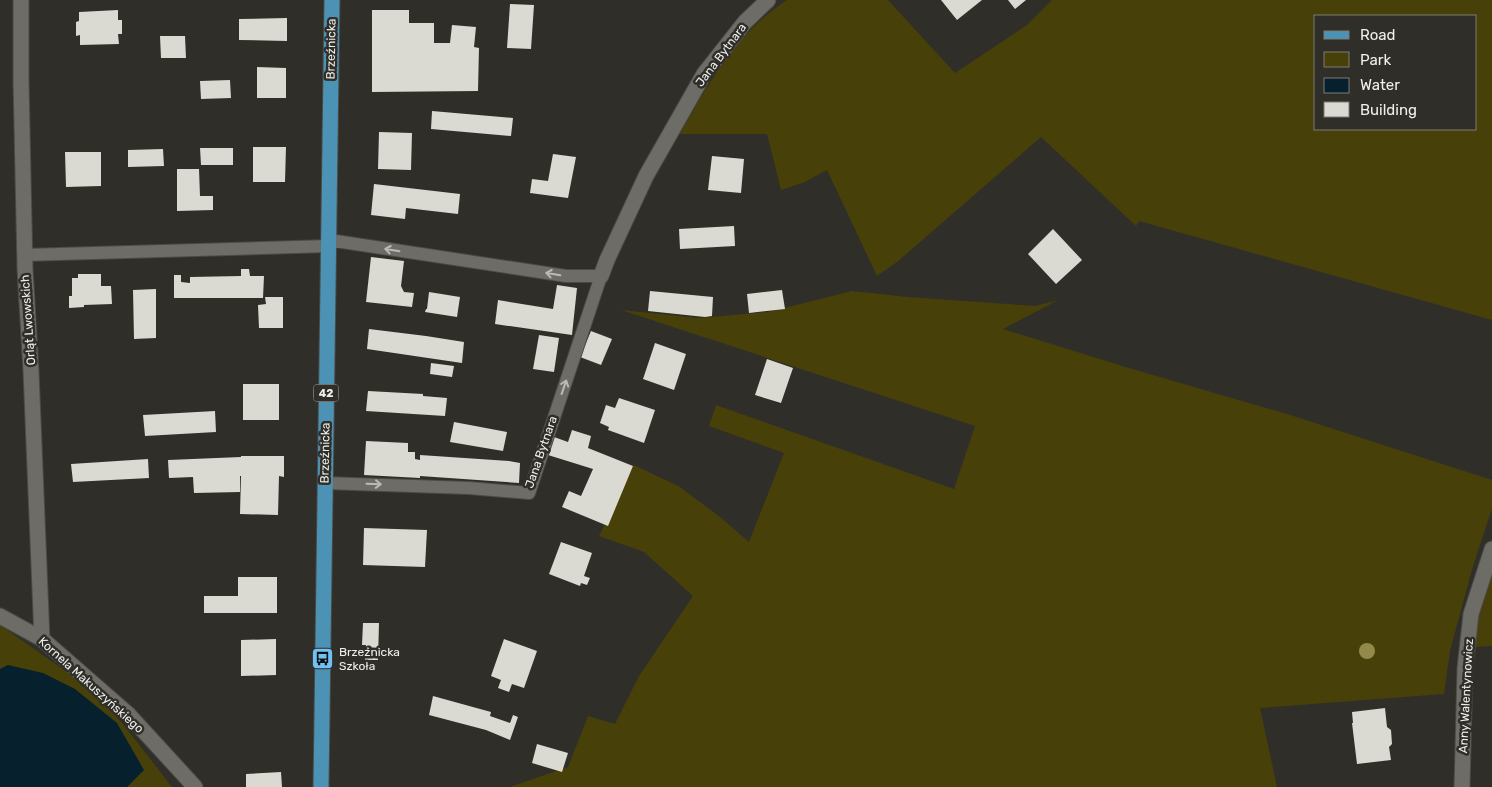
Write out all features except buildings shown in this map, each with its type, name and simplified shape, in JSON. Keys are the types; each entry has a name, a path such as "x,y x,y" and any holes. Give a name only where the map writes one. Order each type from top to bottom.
{"main road":[{"name":"Brzeźnicka","path":"321,787 332,0"}],"street":[{"name":"Orląt Lwowskich","path":"21,0 25,255 42,639"},
{"name":"Jana Bytnara","path":"601,276 646,176 704,74 745,22 768,0"},
{"name":"Anny Walentynowicz","path":"1462,787 1465,668 1471,614 1492,549"},
{"name":"Kornela Makuszyńskiego","path":"0,616 42,639 129,715 195,787"}],"lane":[{"path":"25,255 329,243 566,276 601,276"},
{"name":"Jana Bytnara","path":"325,483 460,488 529,494 601,276"}],"green space":[{"path":"787,0 888,0 955,73 1027,25 1052,0 1492,0 1492,320 1139,221 1136,226 1041,137 897,262 877,276 827,170 805,182 781,190 767,134 680,134 701,96 725,60 753,27"},
{"path":"852,291 1035,306 1058,300 1003,329 1287,414 1492,480 1492,508 1471,573 1450,651 1444,694 1260,708 1277,787 510,787 568,767 588,716 615,724 639,676 693,596 644,552 599,536 634,465 680,487 749,542 784,453 709,426 716,405 954,489 975,426 621,310 699,318 768,312"},
{"path":"1492,575 1492,646 1474,647 1479,616"},
{"path":"0,625 71,675 115,714 172,787 127,787 144,770 8,665 0,669"}],"water":[{"path":"8,665 43,673 75,689 117,723 144,770 127,787 0,787 0,669"}],"place":[{"name":"Brzeźnicka Szkoła","path":"323,659"}]}
